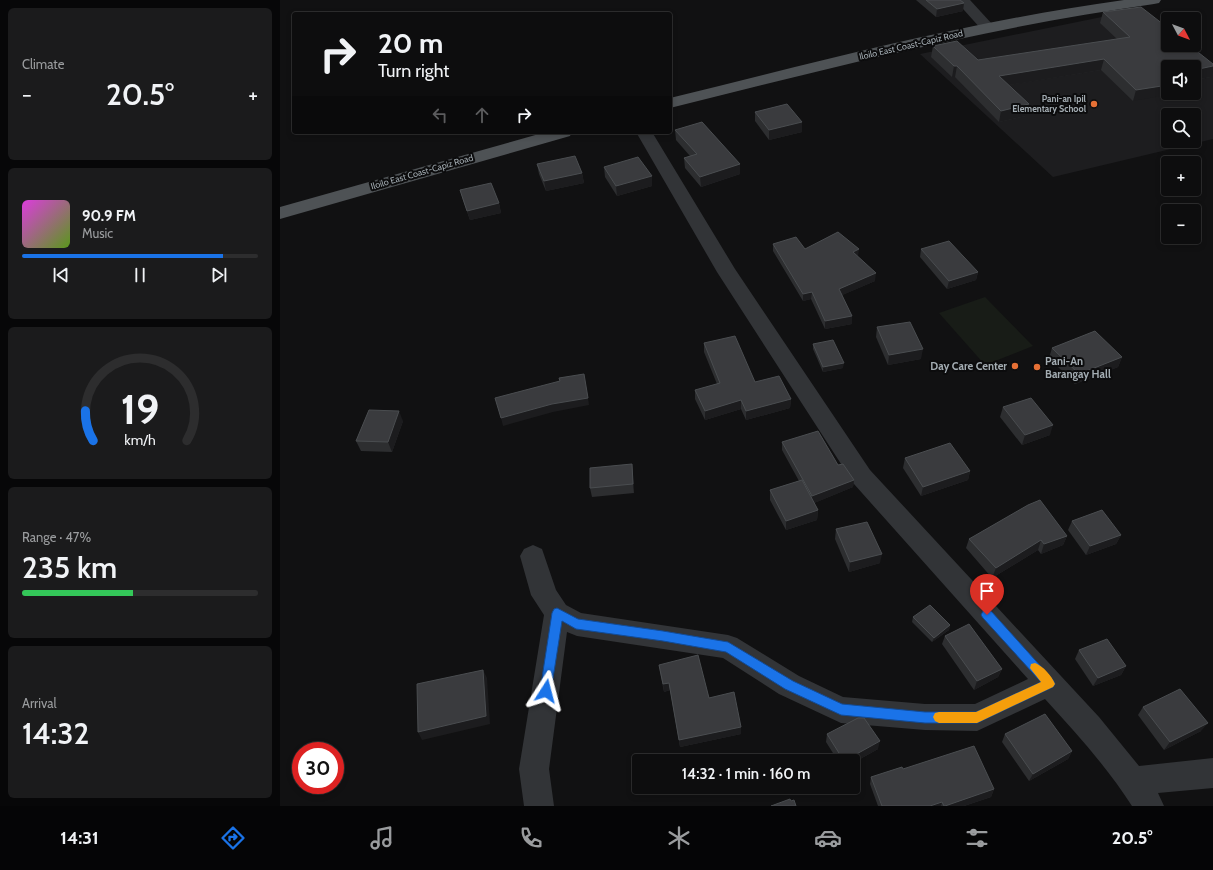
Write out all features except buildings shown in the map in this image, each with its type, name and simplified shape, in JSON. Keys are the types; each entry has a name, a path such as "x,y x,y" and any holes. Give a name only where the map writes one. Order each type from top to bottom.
{"main road":[{"name":"Iloilo East Coast-Capiz Road","path":"672,103 872,53 987,27 1154,0"},
{"name":"Iloilo East Coast-Capiz Road","path":"280,213 557,134"}],"street":[{"path":"962,0 987,27"},
{"path":"645,134 727,272 862,477 1089,727 1133,781 1149,806"},
{"path":"532,556 544,595 557,613 576,624 728,647 789,685 841,710 925,717 977,718 1049,684"},
{"path":"539,806 534,769 557,613"},
{"path":"1133,781 1213,773"}],"shaded area":[{"name":"Pani-an Ipil Elementary School","path":"1136,10 1161,37 1161,52 1181,52 1196,60 1161,60 1161,100 1201,100 1201,63 1213,69 1213,139 1201,142 1201,108 1161,108 1161,148 1175,148 1053,177 920,54"},
{"path":"985,297 1033,346 985,365 939,313"}],"slow traffic":[{"path":"939,717 977,718 1049,684 1035,668"}],"place":[{"name":"Pani-an Ipil Elementary School","path":"1094,104"},
{"name":"Day Care Center","path":"1015,366"},
{"name":"Pani-An Barangay Hall","path":"1037,367"}],"route":[{"path":"546,691 557,613 576,624 728,647 789,685 841,710 925,717 977,718 1049,684 987,615"}]}
